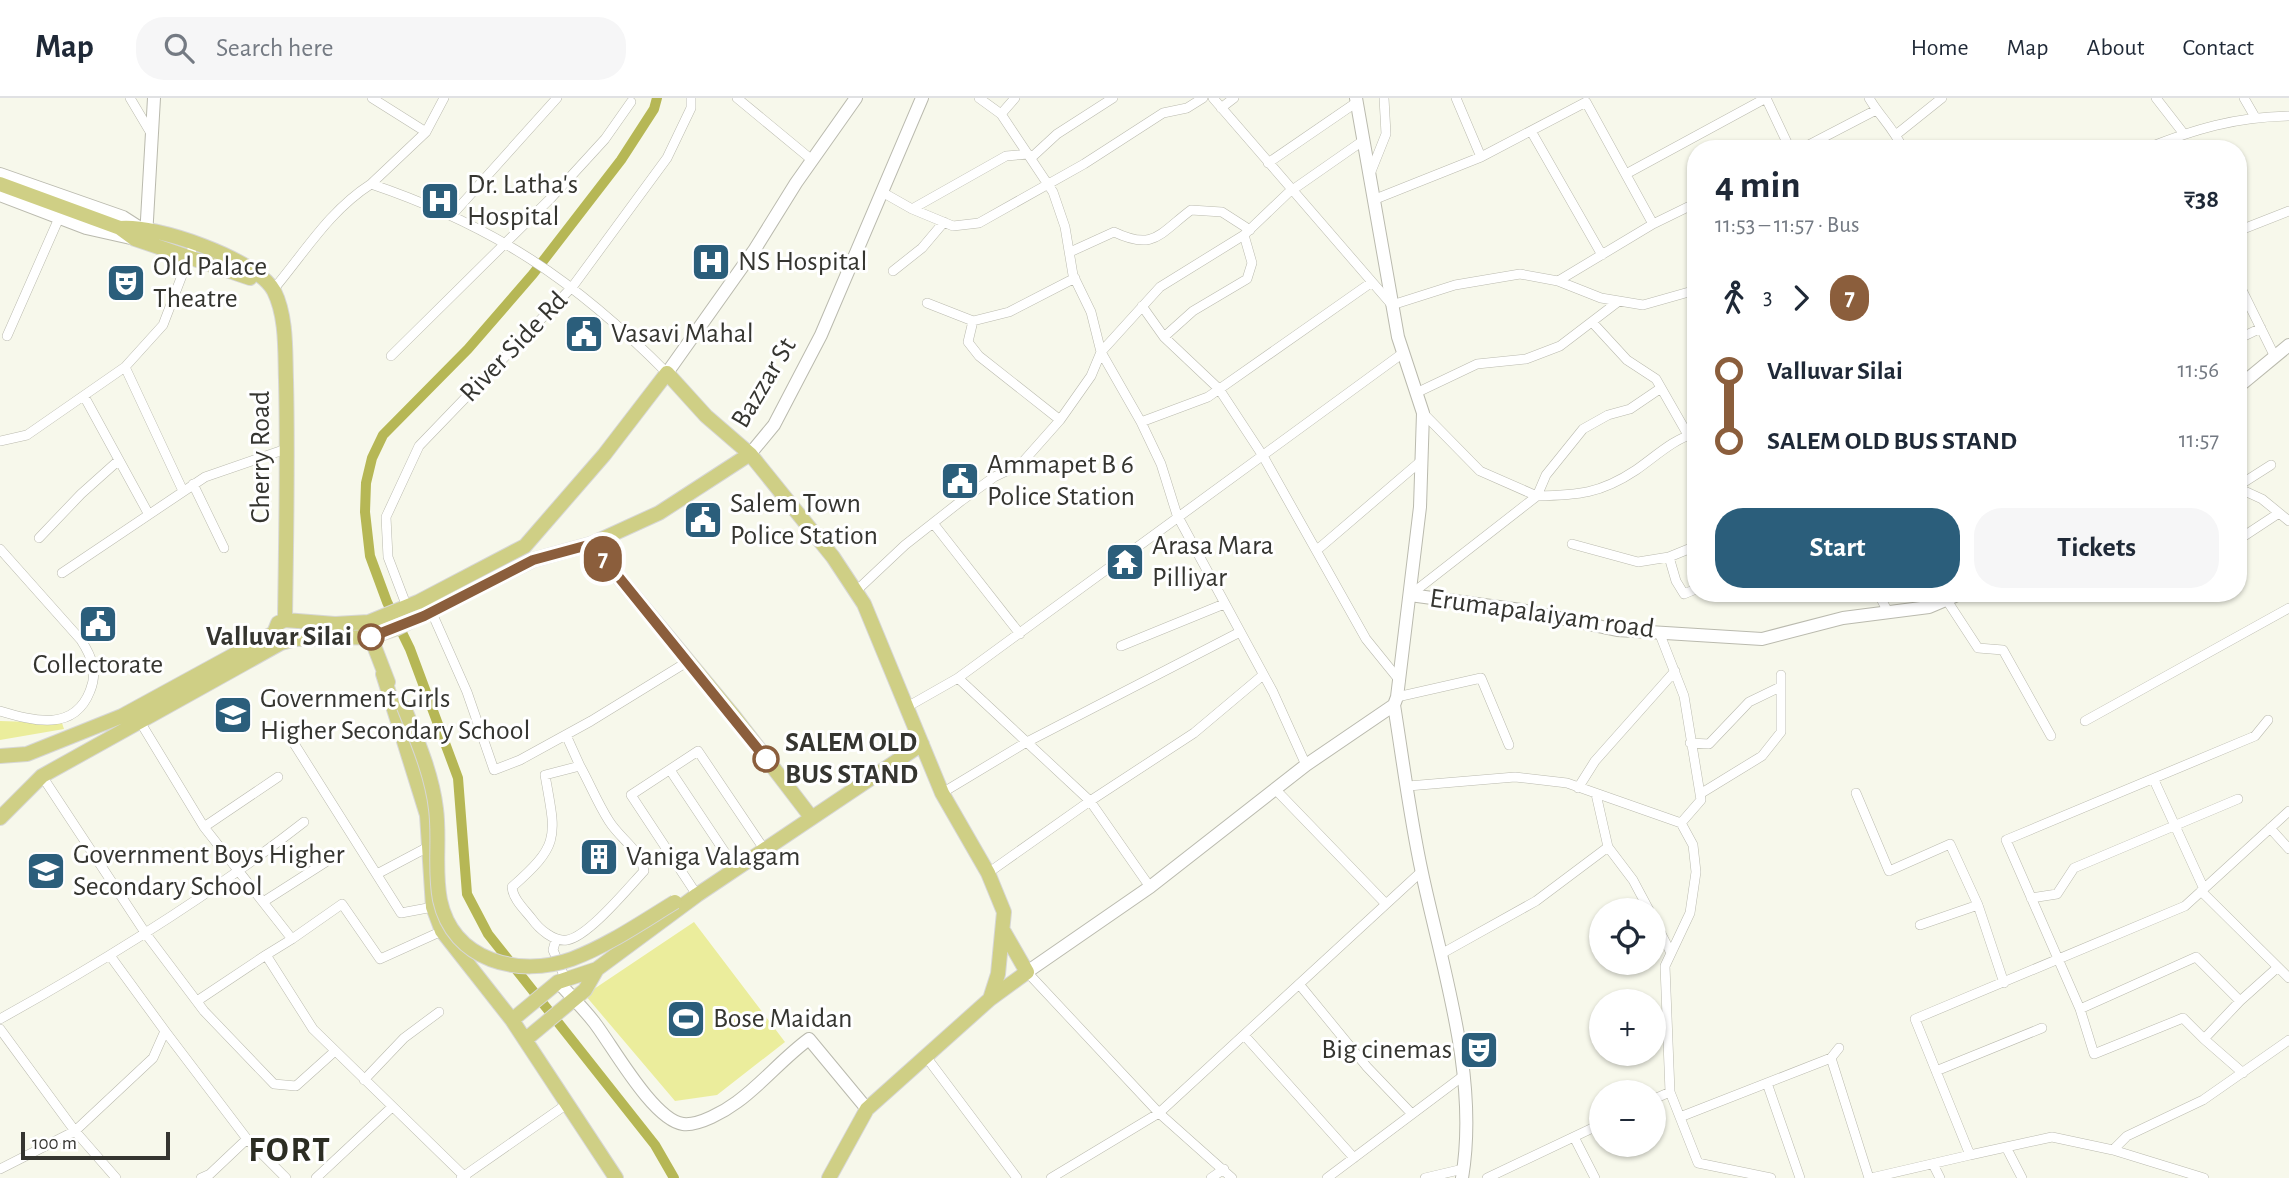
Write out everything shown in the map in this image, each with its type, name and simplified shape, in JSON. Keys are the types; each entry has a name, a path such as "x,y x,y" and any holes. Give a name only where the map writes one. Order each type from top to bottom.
{"main road":[{"path":"141,234 154,98"},
{"path":"283,638 275,626 288,621 363,622 413,604 525,545 604,455 667,373 755,249 812,160 856,98"},
{"name":"Bazzar St","path":"283,638 370,637 428,614 533,560 592,544 659,513 750,454 774,425 821,335 922,98"},
{"path":"1357,100 1392,305 1403,353 1423,413 1410,595 1400,681 1395,701 1422,871 1441,954 1463,1076 1466,1156 1463,1174"},
{"path":"0,174 123,217 141,234"},
{"path":"0,184 120,228 192,250 274,292"},
{"path":"0,195 59,218 141,234"},
{"name":"Cherry Road","path":"274,292 284,334 288,621 297,632 283,638"},
{"path":"2247,380 2289,345"},
{"path":"667,373 706,416 750,454 833,557 855,592 942,793 988,873 1004,912 998,974 990,999"},
{"path":"592,544 811,817"},
{"path":"525,545 533,560"},
{"name":"Erumapalaiyam road","path":"1410,595 1521,611 1617,630 1762,639 1843,618 1928,607 1939,602"},
{"path":"363,622 398,710 424,761 436,810 440,900 450,926 461,942 478,956 524,964 571,959 675,902"},
{"path":"0,817 42,776 283,638"},
{"path":"0,756 27,754 110,721 283,638"},
{"path":"829,1178 867,1110 990,999 1150,887 1306,765 1395,701"},
{"path":"398,710 427,815 433,907 442,931 528,1037 567,1104 616,1178"},
{"path":"514,1019 558,982 597,969 764,849 922,744"},
{"path":"1004,932 1027,972"},
{"path":"528,1037 585,990 597,969"},
{"path":"558,982 571,1002 595,1023 624,1069 668,1118 684,1124 704,1119 737,1102 786,1056 809,1039 867,1110"}],"street":[{"path":"130,98 152,135"},
{"path":"372,98 426,132"},
{"path":"274,292 318,230 353,196 372,184 426,132 444,98"},
{"path":"452,215 557,98"},
{"path":"737,98 812,160"},
{"path":"979,98 1001,114 1047,183 1065,227 1075,278 1091,312 1101,352 1141,422 1161,464 1177,515 1263,675 1306,765"},
{"path":"1001,114 1016,98"},
{"path":"912,209 1006,156 1029,156 1057,134 1113,98"},
{"path":"882,192 912,209 953,226 979,223 1084,164 1163,113 1187,108 1203,98"},
{"path":"1213,98 1392,305 1455,285 1520,274 1558,281 1619,301 1643,305 1687,293"},
{"path":"1221,108 1234,98"},
{"path":"1369,176 1386,134 1384,98"},
{"path":"1456,98 1481,157"},
{"path":"1689,140 1766,98 1786,140"},
{"path":"1869,98 1899,140"},
{"path":"1897,134 1942,98"},
{"path":"2156,98 2183,134"},
{"path":"2244,98 2255,117"},
{"name":"River Side Rd","path":"413,604 388,557 386,517 419,446 573,286 667,158 692,100"},
{"path":"1268,163 1357,100"},
{"path":"1373,200 1481,157 1586,100 1653,224"},
{"path":"391,356 580,167 605,139 631,102"},
{"path":"1818,140 1876,110"},
{"path":"2168,140 2202,127 2255,117 2289,116"},
{"path":"1531,131 1602,255"},
{"path":"855,592 933,523 994,477 1021,464 1060,420 1091,376 1101,352 1160,287 1247,233 1292,191 1364,141"},
{"path":"1626,174 1687,141"},
{"path":"372,184 452,215 524,253 573,286 667,373"},
{"path":"1558,281 1687,207"},
{"path":"1070,252 1114,232 1137,243 1151,241 1191,210 1222,212 1247,233 1252,264 1247,279 1193,311 1164,337"},
{"path":"2247,227 2289,211"},
{"path":"7,337 59,218"},
{"path":"893,271 922,248 944,222"},
{"path":"0,441 27,435 125,367 163,325 192,250"},
{"path":"927,303 973,321 1009,312 1075,278"},
{"path":"1141,422 1208,397 1372,282"},
{"path":"2247,300 2275,357"},
{"path":"1416,393 1477,364 1526,359 1560,346 1619,301"},
{"path":"1142,306 1164,337 1219,389 1263,456 1366,639 1400,681"},
{"path":"973,321 968,342 979,356 1060,420"},
{"path":"1592,322 1627,360 1656,379 1687,427"},
{"path":"2247,335 2261,328"},
{"path":"907,707 958,678 1020,634 1177,515 1263,456 1403,353"},
{"path":"125,367 183,491"},
{"path":"1410,595 1537,496 1546,475 1583,429 1608,415 1630,409 1661,388"},
{"path":"84,396 148,513"},
{"path":"1423,413 1479,471 1537,496 1587,494 1633,472 1687,437"},
{"path":"62,573 205,477 286,449"},
{"path":"39,538 119,460"},
{"path":"1317,550 1421,461"},
{"path":"2247,481 2271,465"},
{"path":"193,484 224,548"},
{"path":"2247,492 2262,499 2289,521"},
{"path":"2247,534 2279,513"},
{"path":"933,523 1020,634"},
{"path":"1572,544 1638,562 1669,557 1687,550"},
{"path":"0,549 81,640 92,657 94,681 79,713 69,718 24,718 0,712"},
{"path":"1669,557 1676,581 1684,594 1687,593"},
{"path":"1883,602 1888,612"},
{"path":"1948,602 1978,648 2003,650 2051,736"},
{"path":"1121,646 1224,604"},
{"path":"2085,721 2289,608"},
{"path":"428,614 467,692 494,770 566,735 687,662"},
{"path":"942,793 1025,743 1240,632"},
{"path":"1659,632 1684,696 1701,800 1681,823"},
{"path":"1578,788 1595,761 1675,671"},
{"path":"988,873 1090,801 1194,733 1263,675"},
{"path":"1700,794 1762,756 1781,732 1781,676"},
{"path":"958,678 1090,801 1150,887"},
{"path":"1395,701 1481,678 1509,745"},
{"path":"1690,743 1709,744 1749,702 1780,687"},
{"path":"139,720 204,827 292,939"},
{"path":"2243,1073 2183,1018 2094,1055 2080,1009 2006,840 2255,736 2268,720"},
{"path":"288,734 401,913 433,907"},
{"path":"566,735 607,818 620,837 635,849 644,872 582,933 569,940 556,939 535,923 513,895 512,887 543,860 552,841 553,821 545,775 580,766"},
{"path":"698,895 631,795 698,751 764,849"},
{"path":"670,770 736,869"},
{"path":"42,776 146,934 197,1002 274,1084 296,1086 335,1051"},
{"path":"204,827 278,777"},
{"path":"1408,786 1515,777 1566,783 1681,823 1693,845 1696,872 1690,913 1665,966 1670,1092 1698,1163 1771,1178"},
{"path":"2154,780 2202,890 2289,978"},
{"path":"1275,789 1386,904"},
{"path":"1856,793 1889,871 1950,844 1978,905 2004,984"},
{"path":"1596,794 1608,847 1633,880 1643,898"},
{"path":"2031,898 2057,894 2074,868 2238,799"},
{"path":"1970,1155 1915,1019 2185,906 2289,811"},
{"path":"0,1019 111,957 239,873 304,822"},
{"path":"2270,828 2289,849"},
{"path":"377,874 428,847"},
{"path":"1441,954 1536,901 1608,847"},
{"path":"263,902 332,858"},
{"path":"1051,1178 1159,1113 1422,871"},
{"path":"197,1002 342,904 380,959 442,931"},
{"path":"1920,925 1978,905"},
{"path":"556,939 553,950 558,982"},
{"path":"1666,943 1671,953"},
{"path":"266,956 313,1029 463,1177 567,1104"},
{"path":"111,957 247,1139 286,1178"},
{"path":"2080,1009 2196,957 2240,1002"},
{"path":"2204,1039 2278,967"},
{"path":"1027,972 1159,1113 1232,1178"},
{"path":"1299,984 1367,1067 1412,1114"},
{"path":"364,1080 404,1038 439,1012"},
{"path":"1936,1071 2042,1028"},
{"path":"0,1030 75,1131 116,1178"},
{"path":"0,1169 75,1131 153,1058 165,1031"},
{"path":"1244,1035 1354,1158"},
{"path":"2113,1150 2127,1136 2203,1100 2289,1040"},
{"path":"1679,1117 1831,1058 1839,1048"},
{"path":"927,1058 1017,1178"},
{"path":"1831,1058 1870,1178 2052,1137 2113,1150 2204,1178"},
{"path":"1327,1178 1463,1076"},
{"path":"1767,1083 1800,1178"},
{"path":"1666,1094 1670,1092"},
{"path":"316,1178 392,1107"},
{"path":"1487,1178 1589,1130"},
{"path":"1574,1137 1595,1178"},
{"path":"201,1178 209,1174 247,1139"},
{"path":"2006,1147 2022,1178"},
{"path":"1933,1164 1941,1178"},
{"path":"1211,1178 1224,1169"},
{"path":"1425,1178 1463,1174"}],"green space":[{"path":"0,721 62,723 64,729 0,740"},
{"name":"Bose Maidan","path":"694,922 785,1042 717,1095 675,1101 585,995"}],"waterway":[{"path":"657,98 654,109 621,160 533,274 468,349 383,435 372,458 366,483 365,512 370,556 387,602 410,649 458,778 467,894 488,934 655,1145 674,1178"}],"bus line":[{"name":"7","path":"371,637 424,616 533,560 592,544 766,759"}],"place":[{"name":"Dr. Latha's Hospital","path":"440,201"},
{"name":"NS Hospital","path":"711,262"},
{"name":"Old Palace Theatre","path":"126,283"},
{"name":"Vasavi Mahal","path":"584,334"},
{"name":"Ammapet B 6 Police Station","path":"960,481"},
{"name":"Salem Town Police Station","path":"703,520"},
{"name":"Arasa Mara Pilliyar","path":"1125,562"},
{"name":"Collectorate","path":"98,624"},
{"name":"Valluvar Silai","path":"371,637"},
{"name":"Government Girls Higher Secondary School","path":"233,715"},
{"name":"SALEM OLD BUS STAND","path":"766,759"},
{"name":"Vaniga Valagam","path":"599,857"},
{"name":"Government Boys Higher Secondary School","path":"46,871"},
{"name":"Bose Maidan","path":"686,1019"},
{"name":"Big cinemas","path":"1479,1050"}],"district":[{"name":"FORT","path":"290,1150"}]}
